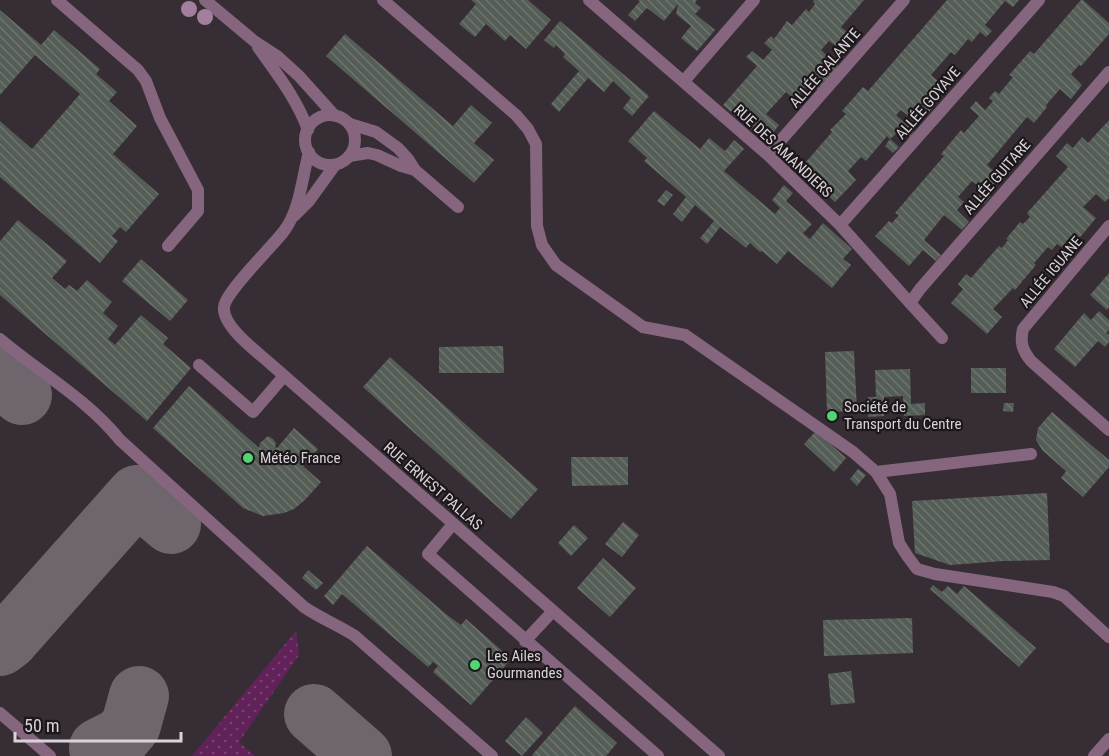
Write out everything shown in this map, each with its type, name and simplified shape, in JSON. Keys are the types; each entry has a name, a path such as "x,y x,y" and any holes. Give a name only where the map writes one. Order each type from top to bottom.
{"street":[{"path":"57,0 138,70 146,81 160,118 198,190 198,211 168,246"},
{"path":"205,0 254,41 277,56 299,76 335,116"},
{"path":"383,0 516,115 528,129 536,144 537,226 542,245 556,265 643,327 685,335 853,452 876,472 890,494 899,543 917,569 935,574 1053,592 1064,596 1109,637"},
{"name":"RUE DES AMANDIERS","path":"589,0 768,155 840,225 942,338"},
{"path":"684,81 754,0"},
{"name":"ALLÉE GALANTE","path":"768,155 904,0"},
{"name":"ALLÉE GOYAVE","path":"840,225 1039,0"},
{"path":"254,41 282,80 308,130"},
{"name":"ALLÉE GUITARE","path":"910,303 1109,72"},
{"path":"350,124 354,132 354,149 343,162 335,165 320,162 309,152 306,138 312,124 318,118 335,116 350,124 376,132 398,148 415,170 458,207"},
{"name":"RUE ERNEST PALLAS","path":"294,217 309,152"},
{"path":"349,156 368,153 415,170"},
{"name":"RUE ERNEST PALLAS","path":"335,165 285,231 230,293 224,306 228,322 284,376 713,754"},
{"name":"ALLÉE IGUANE","path":"1109,226 1023,329 1021,338 1025,353 1031,361 1109,429"},
{"path":"0,339 82,401 107,424 120,440 304,607 355,636 492,756"},
{"path":"199,365 253,412 284,376"},
{"path":"876,472 1031,454"},
{"path":"453,524 428,554 658,756"},
{"path":"525,641 553,611"},
{"path":"0,713 50,756"},
{"path":"1094,756 1109,739"}],"shaded area":[{"path":"296,631 299,655 239,742 255,756 192,756"}],"building":[{"path":"471,0 528,0 551,20 526,49 510,35 505,41 486,24 475,37 459,24 476,4"},
{"path":"638,0 697,0 695,3 701,8 695,14 715,30 697,51 681,38 691,26 676,14 678,4 664,21 647,8 635,21 628,15 640,1"},
{"path":"814,0 864,0 841,27 847,32 836,46 829,41 821,50 839,66 818,90 813,84 819,78 816,75 795,100 786,92 766,114 779,125 766,142 723,105 757,66 746,57 752,51 763,60 772,50 764,43 771,36 774,39 787,21 792,25 806,9 809,12 815,4"},
{"path":"947,0 1019,0 1013,7 1005,1 985,25 992,31 986,37 980,32 972,42 968,39 955,55 951,52 931,75 940,83 919,107 926,102 932,108 927,114 921,109 912,119 901,110 896,115 914,131 910,137 907,135 904,138 897,133 890,139 887,136 866,161 861,157 848,171 856,180 835,202 799,170 832,132 830,130 846,114 842,111 863,87 868,91"},
{"path":"1081,0 1109,23 1109,34 1071,74 1082,85 1071,99 1060,89 1034,123 1027,117 987,165 1001,177 986,192 991,196 984,204 977,198 984,190 972,181 958,197 964,202 957,210 969,222 962,230 944,215 924,240 941,255 936,261 923,250 909,266 875,236 889,221 892,223 899,215 895,213 944,156 941,154 961,130 964,133 979,116 970,108 976,101 985,110 993,101 989,98 995,91 999,94 1013,77 1009,75 1030,51 1034,54"},
{"path":"0,10 41,45 54,30 100,69 96,74 117,92 109,101 137,126 113,154 159,194 126,232 120,227 112,236 118,241 100,263 0,177 0,121 32,149 80,94 35,55 0,95"},
{"path":"560,21 649,96 632,116 623,108 631,98 613,81 604,92 588,78 559,112 551,104 579,71 563,57 565,54 556,45 554,48 544,40"},
{"path":"345,34 453,126 471,105 492,123 474,143 494,160 474,183 326,56"},
{"path":"654,111 700,149 709,138 725,151 734,140 744,149 724,171 775,214 780,208 772,200 784,185 793,193 786,201 812,224 803,233 810,239 823,223 852,249 843,259 851,265 832,288 788,251 777,264 750,243 746,248 720,227 707,244 700,238 714,221 695,205 682,222 673,214 686,197 644,161 647,158 628,141"},
{"path":"1109,120 1109,198 1105,202 1096,194 1083,207 1096,218 1076,242 1070,237 1062,247 1057,244 1052,250 1048,247 1015,290 1013,288 993,309 1002,317 987,334 951,303 963,289 958,284 966,274 971,278 999,246 1002,248 1008,240 1006,239 1020,222 1023,224 1030,217 1027,213 1068,167 1056,156 1067,143 1073,148 1082,137 1088,143"},
{"path":"890,139 899,147 893,153 885,146"},
{"path":"666,190 673,195 664,206 657,201"},
{"path":"18,220 67,261 52,278 65,289 69,285 77,291 87,280 112,302 103,313 118,326 108,339 115,345 141,315 168,338 163,344 191,368 147,421 0,295 0,241"},
{"path":"141,259 188,300 170,321 122,281"},
{"path":"1109,273 1109,307 1107,310 1090,295"},
{"path":"1099,311 1109,320 1109,330 1106,333 1109,335 1109,342 1105,347 1098,341 1075,367 1054,349 1084,313 1091,320"},
{"path":"503,346 504,373 439,373 439,347"},
{"path":"854,351 857,411 827,412 825,352"},
{"path":"390,357 538,489 511,519 363,387"},
{"path":"971,368 1006,368 1006,393 971,393"},
{"path":"910,369 911,404 925,403 925,415 904,416 903,396 884,397 884,416 868,417 868,397 876,397 875,370"},
{"name":"Météo France","path":"189,386 259,448 260,443 268,436 276,443 277,448 294,428 318,449 303,466 321,482 305,500 294,509 284,513 263,516 243,508 153,428"},
{"path":"1004,403 1014,403 1013,412 1003,411"},
{"path":"1052,412 1109,460 1109,467 1083,497 1061,478 1066,471 1042,450 1036,440 1038,428"},
{"path":"816,431 846,458 834,472 804,444"},
{"path":"571,457 628,457 628,485 572,486"},
{"path":"858,469 866,475 857,486 850,479"},
{"path":"1047,493 1050,560 950,565 915,553 912,501"},
{"path":"623,522 639,535 622,557 605,544"},
{"path":"574,525 588,538 571,556 558,543"},
{"path":"367,546 447,615 461,625 466,619 511,659 471,705 433,672 438,666 433,662 428,667 342,594 333,605 324,596"},
{"path":"603,558 636,588 610,617 577,588"},
{"path":"308,570 323,583 316,590 302,578"},
{"path":"933,585 942,592 948,586 957,594 964,586 1036,648 1019,667 930,589"},
{"path":"912,618 913,653 824,656 823,620"},
{"path":"851,671 855,703 831,705 828,674"},
{"path":"575,706 617,743 606,756 532,755"},
{"path":"526,717 543,733 522,756 505,741"}],"taxiway":[{"path":"0,377 22,395"},
{"path":"0,646 8,640 137,495 171,524"},
{"path":"99,748 121,737 131,725 139,696"},
{"path":"314,714 362,756"}],"place":[{"name":"Société de Transport du Centre","path":"832,416"},
{"name":"Météo France","path":"248,458"},
{"name":"Les Ailes Gourmandes","path":"475,665"}]}
